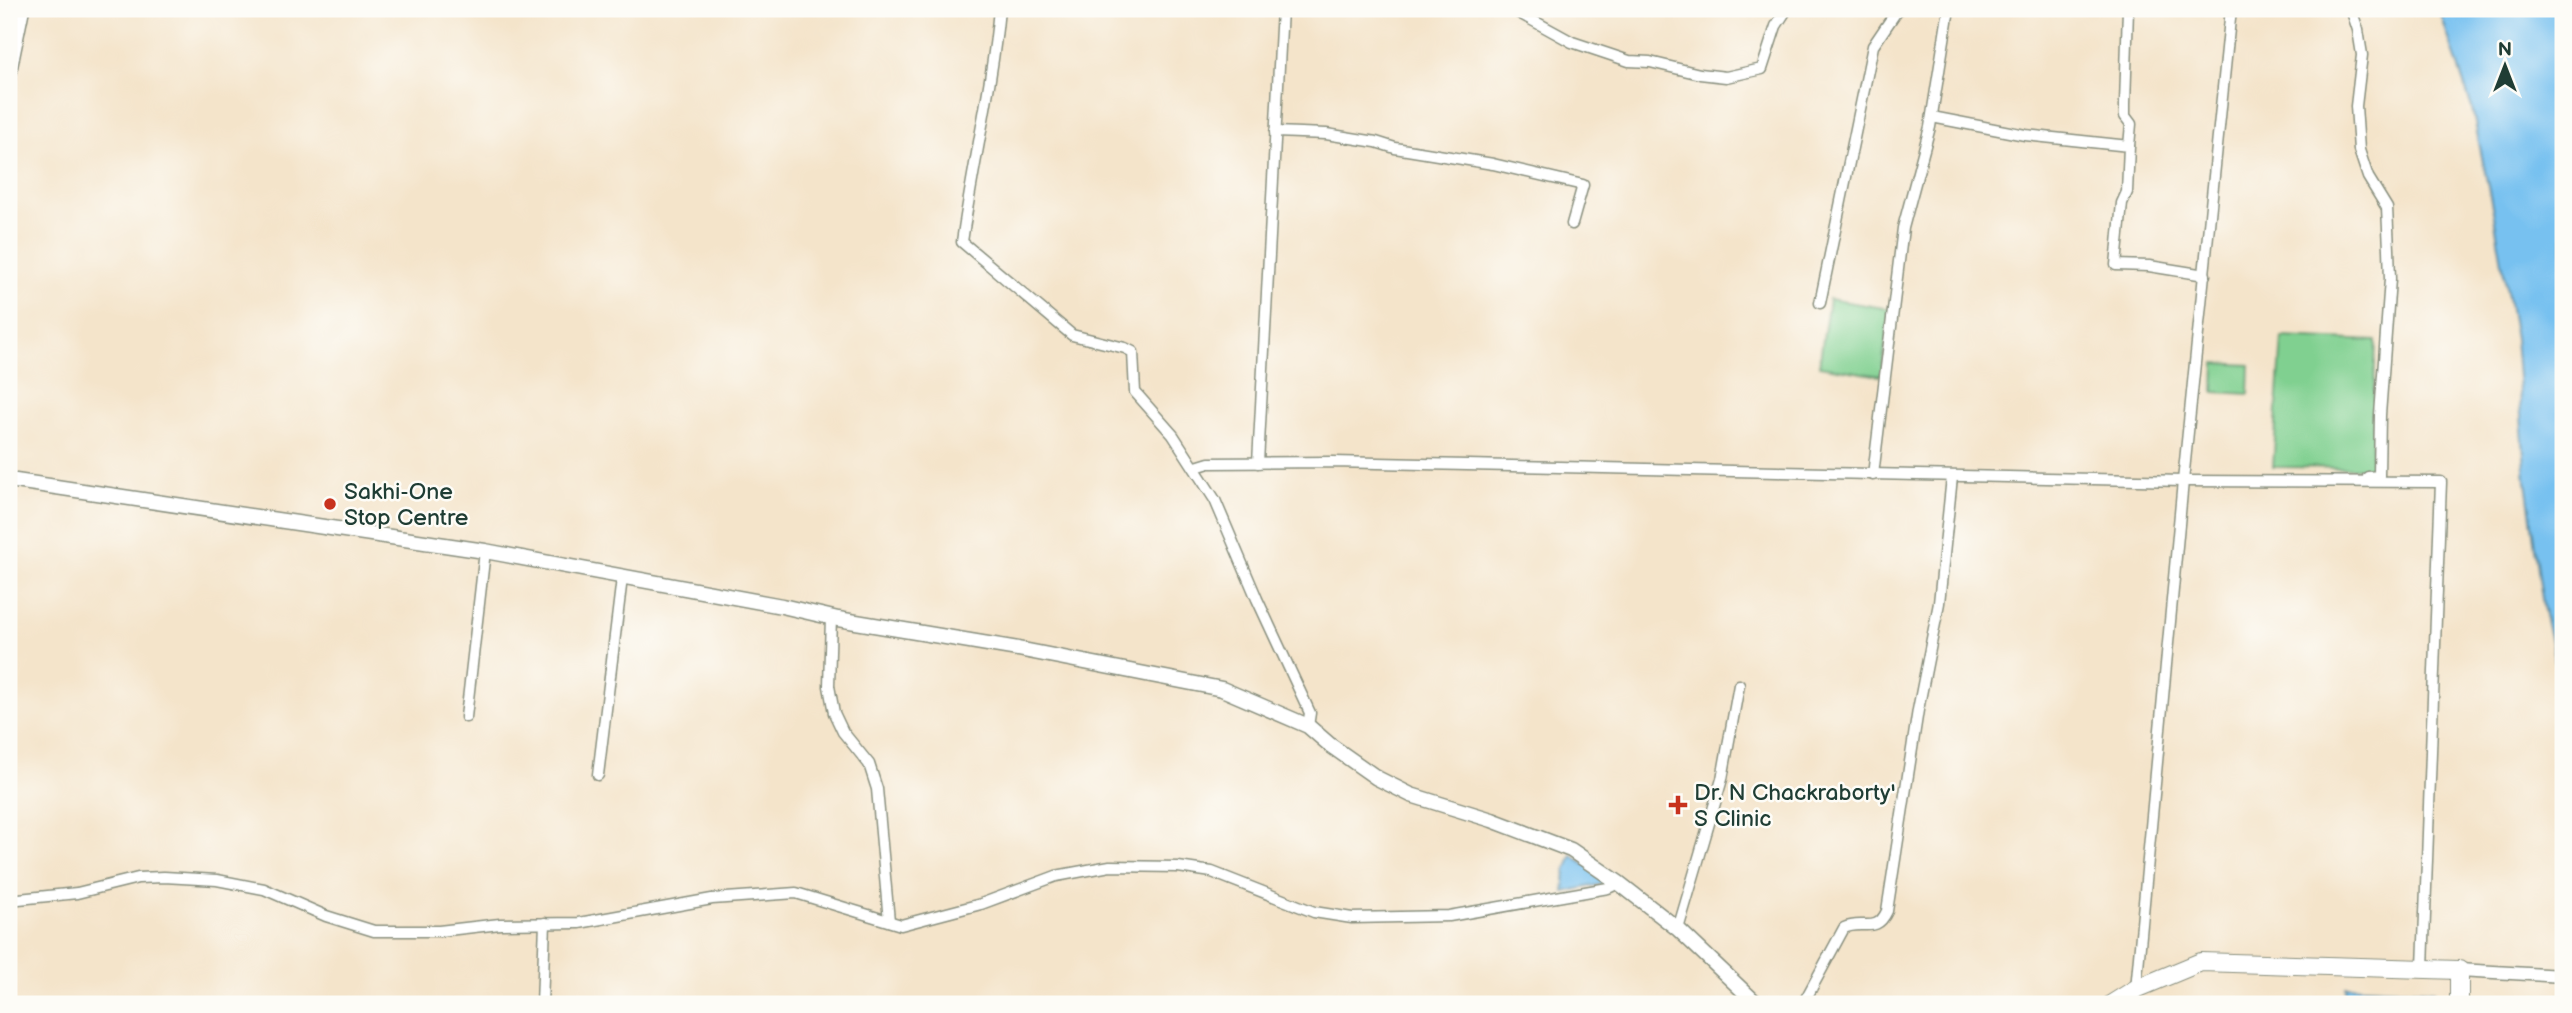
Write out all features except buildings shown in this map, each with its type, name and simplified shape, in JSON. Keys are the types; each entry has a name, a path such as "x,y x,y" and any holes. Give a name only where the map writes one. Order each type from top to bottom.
{"highway":[{"path":"2112,1004 2136,989 2201,962 2459,970 2459,1004"}],"main road":[{"path":"9,480 485,551 1222,689 1308,726 1377,778 1411,795 1571,850 1678,929 1757,1004"}],"street":[{"path":"9,82 24,9"},
{"path":"999,9 994,64 972,171 962,242 1072,335 1133,352 1135,392 1173,435 1215,500 1310,713 1308,726"},
{"path":"1258,463 1280,9"},
{"path":"1512,9 1572,42 1629,61 1650,62 1700,74 1726,76 1762,69 1776,26 1787,9"},
{"path":"1821,303 1873,46 1898,9"},
{"path":"1873,475 1903,228 1932,117 1949,9"},
{"path":"2128,9 2124,104 2125,116 2131,124 2127,192 2122,203 2116,265 2149,266 2205,275"},
{"path":"2136,989 2183,481 2231,9"},
{"path":"2183,481 2316,482 2379,475 2380,415 2390,279 2387,208 2368,177 2359,150 2357,106 2362,55 2351,9"},
{"path":"1932,117 2025,135 2129,146"},
{"path":"1275,131 1326,134 1376,142 1395,148 1493,164 1583,185 1572,224"},
{"path":"1196,467 1209,463 1555,466 1952,477 2441,482 2423,968"},
{"path":"1803,1004 1844,928 1852,924 1874,925 1882,921 1887,911 1918,710 1939,603 1952,477"},
{"path":"466,717 485,551"},
{"path":"598,775 622,578"},
{"path":"831,617 829,686 834,713 843,732 869,764 877,789 888,921"},
{"path":"1678,929 1721,779 1739,685"},
{"path":"9,900 76,893 138,878 217,880 264,889 327,916 374,931 439,931 500,924 579,923 712,899 796,893 901,925 981,904 1056,876 1110,866 1178,867 1212,872 1314,912 1352,918 1449,916 1619,883"},
{"path":"542,1004 545,923"},
{"path":"2459,970 2563,976"}],"green space":[{"path":"1829,299 1890,309 1881,376 1819,366"},
{"path":"2282,337 2376,341 2371,468 2273,467"},
{"path":"2215,363 2250,365 2249,394 2214,392"}],"water":[{"path":"2439,9 2563,9 2563,696 2543,606 2526,481 2515,338 2494,216 2472,108"},
{"path":"1572,855 1612,882 1564,892 1566,871"},
{"path":"2346,986 2434,991 2433,1004 2345,1004"}],"place":[{"name":"Sakhi-One Stop Centre","path":"330,504"},
{"name":"Dr. N Chackraborty' S Clinic","path":"1678,805"}]}
